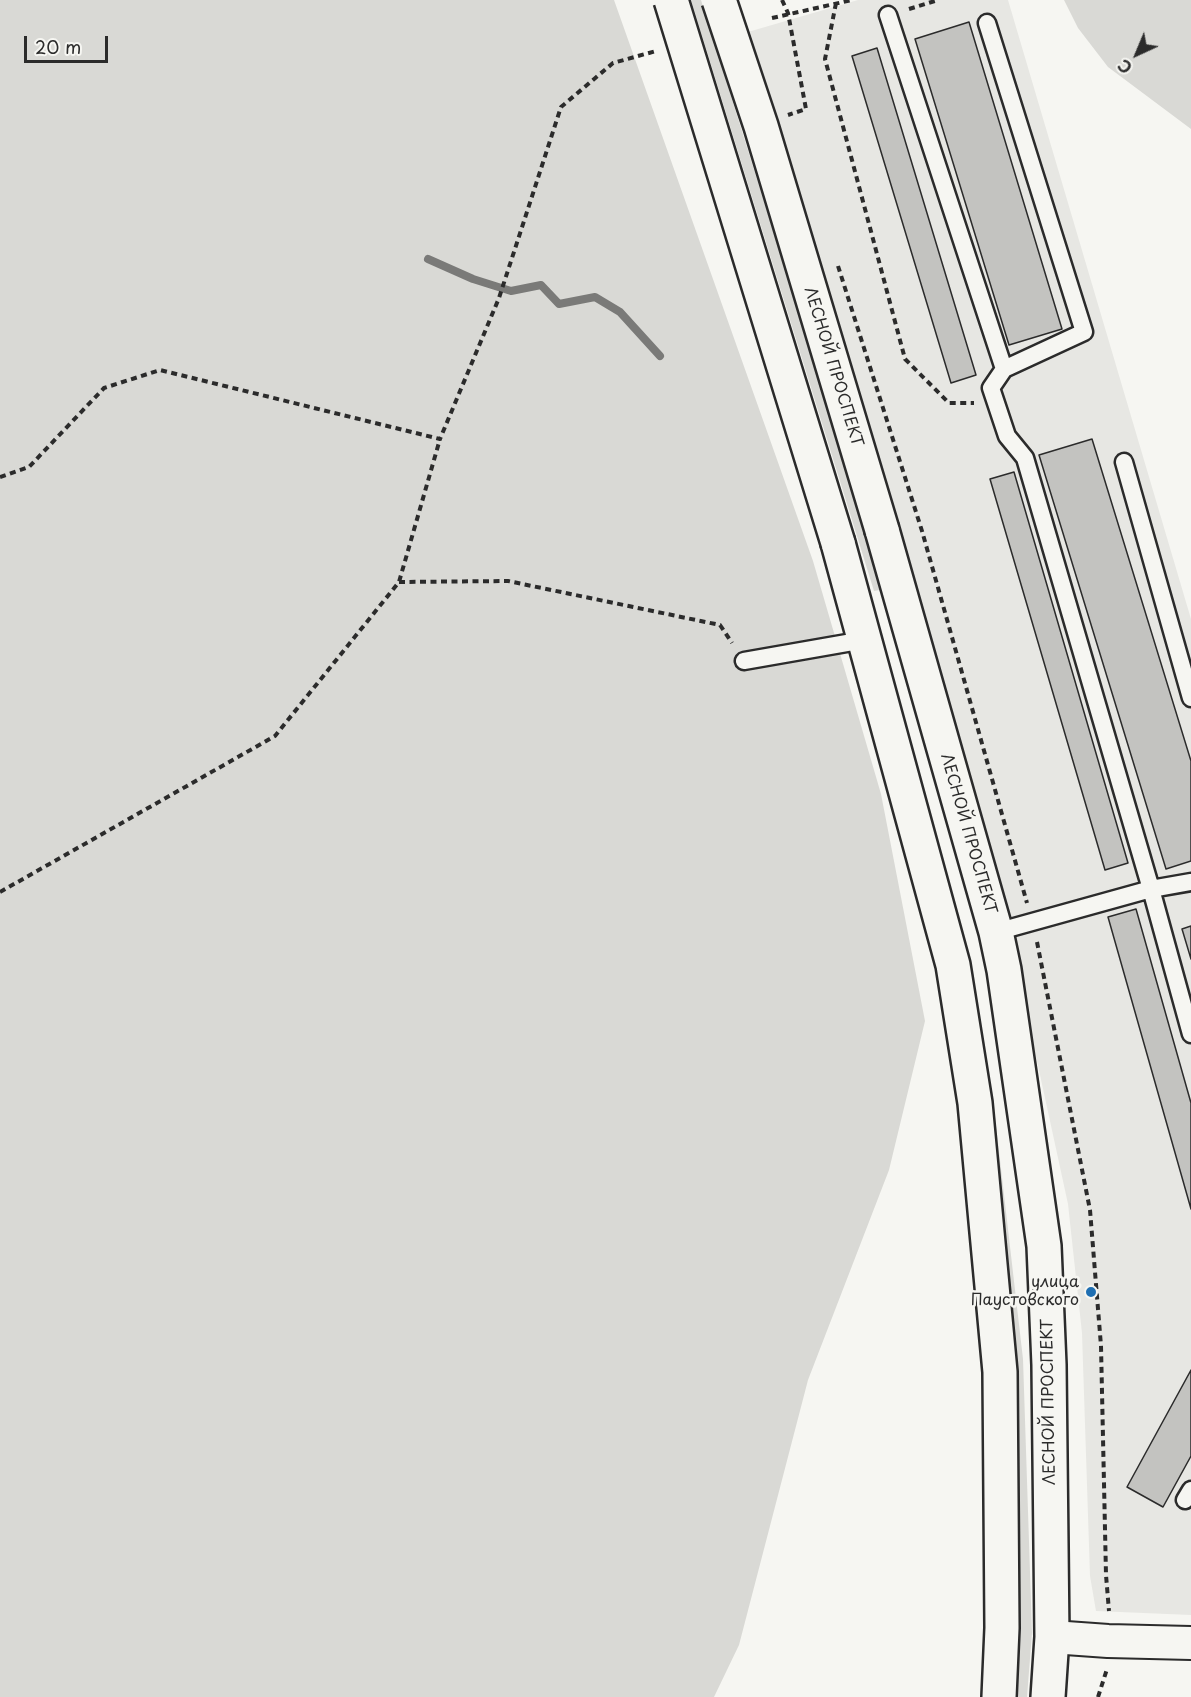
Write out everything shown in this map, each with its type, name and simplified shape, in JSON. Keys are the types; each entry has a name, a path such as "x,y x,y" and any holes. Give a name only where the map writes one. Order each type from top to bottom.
{"main road":[{"path":"671,0 838,543 953,965 975,1103 1000,1372 1002,1628 999,1697"},
{"name":"ЛЕСНОЙ ПРОСПЕКТ","path":"719,0 761,126 882,530 996,932 1004,970 1044,1246 1049,1365 1052,1637 1048,1697"},
{"path":"864,640 910,631"}],"street":[{"path":"1052,1637 1191,1643"}],"lane":[{"path":"888,15 1004,369"},
{"path":"987,23 1084,332 1004,369 991,388 1007,436 1024,458 1151,889 1191,1034"},
{"path":"1124,462 1191,698"},
{"path":"744,661 864,640"},
{"path":"996,932 1151,889 1191,882"}],"path":[{"path":"782,0 788,13 806,110"},
{"path":"772,18 852,0"},
{"path":"888,15 938,0"},
{"path":"836,3 825,59 905,359 949,403 996,402"},
{"path":"0,892 275,736 399,582 440,439 499,298 561,107 613,63"},
{"path":"0,477 29,467 104,388 160,370 440,439"},
{"path":"399,582 508,581 720,625 744,661"},
{"path":"1098,1697 1109,1663"}],"shaded area":[{"path":"0,0 614,0 813,561 881,794 925,1021 889,1170 808,1380 739,1645 714,1697 0,1697"},
{"path":"691,0 701,0 885,589 874,591"},
{"path":"858,0 1008,0 1191,619 1191,1615 1096,1611 1090,1576 1082,1333 1068,1204 996,872 741,34"},
{"path":"1064,0 1191,0 1191,129 1108,67 1078,28"},
{"path":"960,935 992,1091 1023,1359 1032,1633 1027,1697 1016,1697 1020,1636 1015,1361"}],"building":[{"path":"969,22 1062,329 1009,345 915,39"},
{"path":"877,48 976,375 951,383 852,56"},
{"path":"1092,439 1191,761 1191,861 1166,869 1039,455"},
{"path":"1014,472 1128,863 1105,870 990,479"},
{"path":"1136,909 1191,1103 1191,1209 1108,917"},
{"path":"1191,926 1191,959 1182,929"},
{"path":"1191,1370 1191,1456 1163,1507 1127,1487"}],"waterway":[{"path":"428,259 473,279 511,291 541,285 559,304 595,297 620,312 660,356"}],"place":[{"name":"улица Паустовского","path":"1091,1292"}]}
